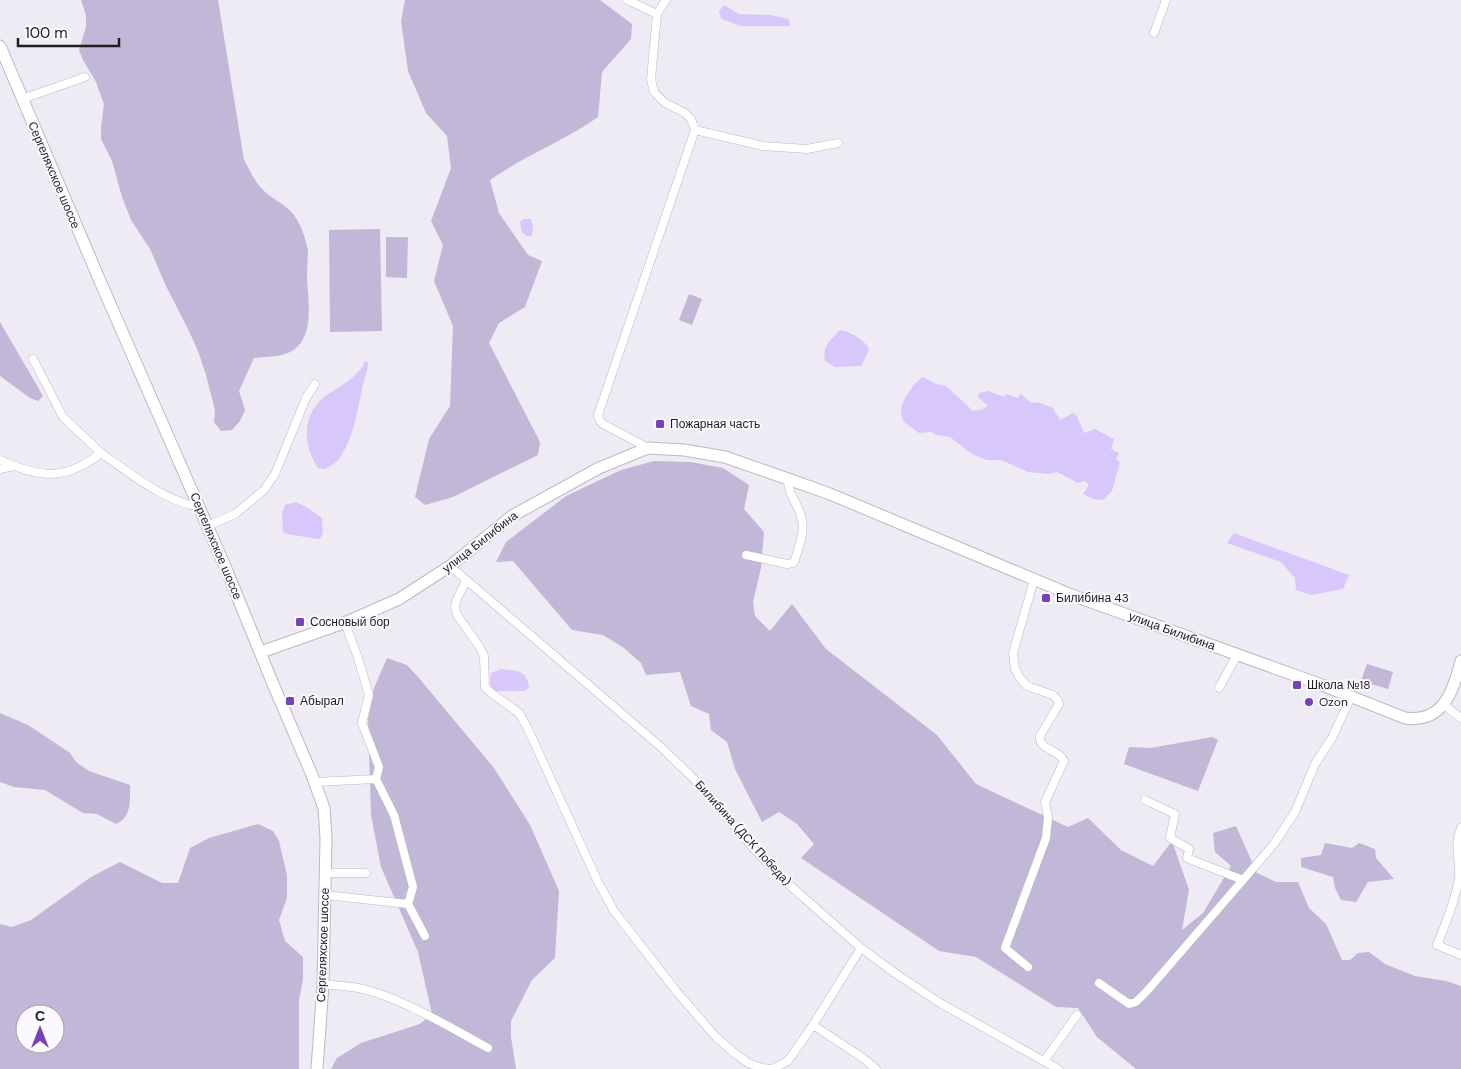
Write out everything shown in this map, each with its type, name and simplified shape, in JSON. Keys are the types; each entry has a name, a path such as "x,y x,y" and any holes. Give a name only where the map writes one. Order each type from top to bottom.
{"main road":[{"name":"Сергеляхское шоссе","path":"0,46 100,281 208,526 324,808 326,838 323,984 317,1069"},
{"name":"улица Билибина","path":"261,652 344,622 399,599 450,566 512,516 599,468 648,448 684,450 725,457 788,478 1034,580 1322,685 1405,718 1419,720 1431,716 1444,705"},
{"path":"1444,705 1461,661"}],"street":[{"path":"627,0 657,14"},
{"path":"648,448 603,424 598,415 695,130 691,119 685,113 665,102 654,92 651,79 657,14 666,0"},
{"path":"1154,33 1166,0"},
{"path":"22,99 85,77"},
{"path":"695,130 763,146 807,149 838,143"},
{"path":"33,359 63,417 101,453 174,500 189,506 199,506"},
{"path":"208,526 235,514 264,490 275,474 306,398 315,384"},
{"path":"0,460 44,474 60,474 75,470 101,453"},
{"path":"0,468 14,466"},
{"path":"746,555 787,564 793,563 795,560 803,528 802,517 788,489 788,478"},
{"name":"Билибина (ДСК Победа)","path":"450,566 662,748 694,779 754,849 785,881 861,948 940,1003 1058,1069"},
{"path":"1028,967 1005,948 1046,838 1048,817 1045,802 1064,761 1062,757 1042,744 1040,740 1040,736 1059,704 1057,699 1053,695 1027,686 1015,669 1013,653 1034,580"},
{"path":"466,581 455,607 457,615 480,646 484,656 485,687 519,713 597,880 614,911 666,978 716,1037 748,1063 762,1068 772,1069 788,1061 861,948"},
{"path":"344,622 358,658 369,695 362,723 379,767 376,779 394,815 413,887 408,904 425,936"},
{"path":"1219,688 1237,655"},
{"path":"1099,983 1125,1002 1130,1004 1136,1002 1274,844 1295,812 1316,764 1332,738 1351,697"},
{"path":"1444,705 1461,718"},
{"path":"314,782 376,779"},
{"path":"1145,800 1175,814 1170,838 1189,849 1187,858 1243,880"},
{"path":"1461,828 1457,846 1459,879 1437,945 1461,955"},
{"path":"325,873 366,873"},
{"path":"325,895 408,904"},
{"path":"323,984 358,988 382,995 488,1048"},
{"path":"1044,1061 1077,1015"},
{"path":"813,1025 863,1058 876,1069"}],"shaded area":[{"path":"81,0 218,0 244,160 254,179 262,189 294,215 305,237 308,251 309,312 303,340 293,351 288,353 254,358 239,391 245,410 240,421 232,430 221,431 214,422 215,410 198,351 150,249 131,220 122,197 112,161 101,139 104,104 96,82 79,50 86,27 86,15"},
{"path":"405,0 600,0 632,24 631,39 602,72 598,117 572,134 516,163 490,180 499,213 528,255 542,261 525,307 499,323 489,343 540,442 538,455 453,497 425,505 415,497 429,439 450,406 453,326 434,281 443,245 431,221 451,168 447,136 426,113 408,71 401,21"},
{"path":"724,5 739,14 771,15 789,19 790,26 741,26 721,19 719,11"},
{"path":"523,219 531,219 533,227 532,236 527,236 522,232 520,222"},
{"path":"380,229 382,331 330,332 329,230"},
{"path":"386,237 408,237 407,278 386,277"},
{"path":"689,294 702,299 692,325 679,320"},
{"path":"0,322 43,396 38,401 30,398 0,376"},
{"path":"840,330 857,337 867,346 869,350 861,366 835,367 825,361 826,348"},
{"path":"364,361 368,362 368,368 348,444 335,463 325,469 318,468 309,450 307,440 308,422 311,413 324,397 349,381 363,367"},
{"path":"923,377 936,384 946,386 973,411 981,410 988,406 978,397 979,393 988,391 1004,397 1006,394 1018,398 1020,394 1030,402 1038,402 1053,408 1060,420 1073,413 1077,416 1084,433 1095,429 1114,439 1111,449 1119,453 1116,459 1120,462 1112,491 1103,500 1093,499 1083,494 1089,485 1085,481 1078,483 1057,472 1048,474 1028,472 1001,460 987,460 972,454 950,437 931,432 919,433 903,421 901,409 909,391"},
{"path":"654,461 690,462 723,468 749,485 744,509 764,532 761,568 753,602 755,616 770,631 792,604 826,649 937,735 976,784 1068,827 1088,818 1121,850 1153,866 1172,841 1189,890 1182,930 1203,913 1231,866 1215,852 1213,833 1236,826 1257,873 1276,882 1298,882 1309,908 1326,924 1342,960 1350,960 1358,953 1369,952 1385,964 1415,976 1446,981 1461,986 1461,1069 1136,1069 1097,1037 1078,1008 1056,1007 976,957 939,951 801,858 814,844 797,824 779,812 762,822 735,769 727,742 711,730 709,714 691,706 680,672 646,675 641,663 624,648 603,635 572,630 513,561 496,562 506,542 566,496 621,470"},
{"path":"296,502 322,518 323,532 319,539 283,532 282,513 285,505"},
{"path":"1234,533 1349,575 1343,589 1312,595 1296,590 1295,578 1281,562 1227,543"},
{"path":"387,658 407,665 494,768 530,825 559,891 555,958 532,980 511,1021 511,1037 516,1069 331,1069 337,1058 361,1043 420,1024 432,1014 418,952 381,867 371,815 368,719 374,688"},
{"path":"1367,664 1393,672 1388,689 1361,681"},
{"path":"501,669 520,672 526,677 529,687 525,691 494,691 490,684 491,673"},
{"path":"0,713 28,725 70,753 76,762 89,771 130,785 129,808 125,817 116,824 97,814 83,813 45,790 14,787 0,782"},
{"path":"1212,737 1218,740 1198,791 1124,764 1129,747 1151,748"},
{"path":"258,824 273,831 279,841 287,875 287,898 279,920 285,941 303,957 303,979 299,1000 299,1069 0,1069 0,924 12,927 31,920 91,877 120,862 162,883 178,883 190,848 209,838"},
{"path":"1325,843 1352,848 1359,843 1375,849 1376,858 1394,879 1368,882 1356,902 1341,900 1335,888 1333,877 1301,867 1301,858 1321,855"}],"place":[{"name":"Пожарная часть","path":"660,424"},
{"name":"Билибина 43","path":"1046,598"},
{"name":"Сосновый бор","path":"300,622"},
{"name":"Школа №18","path":"1297,685"},
{"name":"Абырал","path":"290,701"},
{"name":"Ozon","path":"1309,702"}]}
